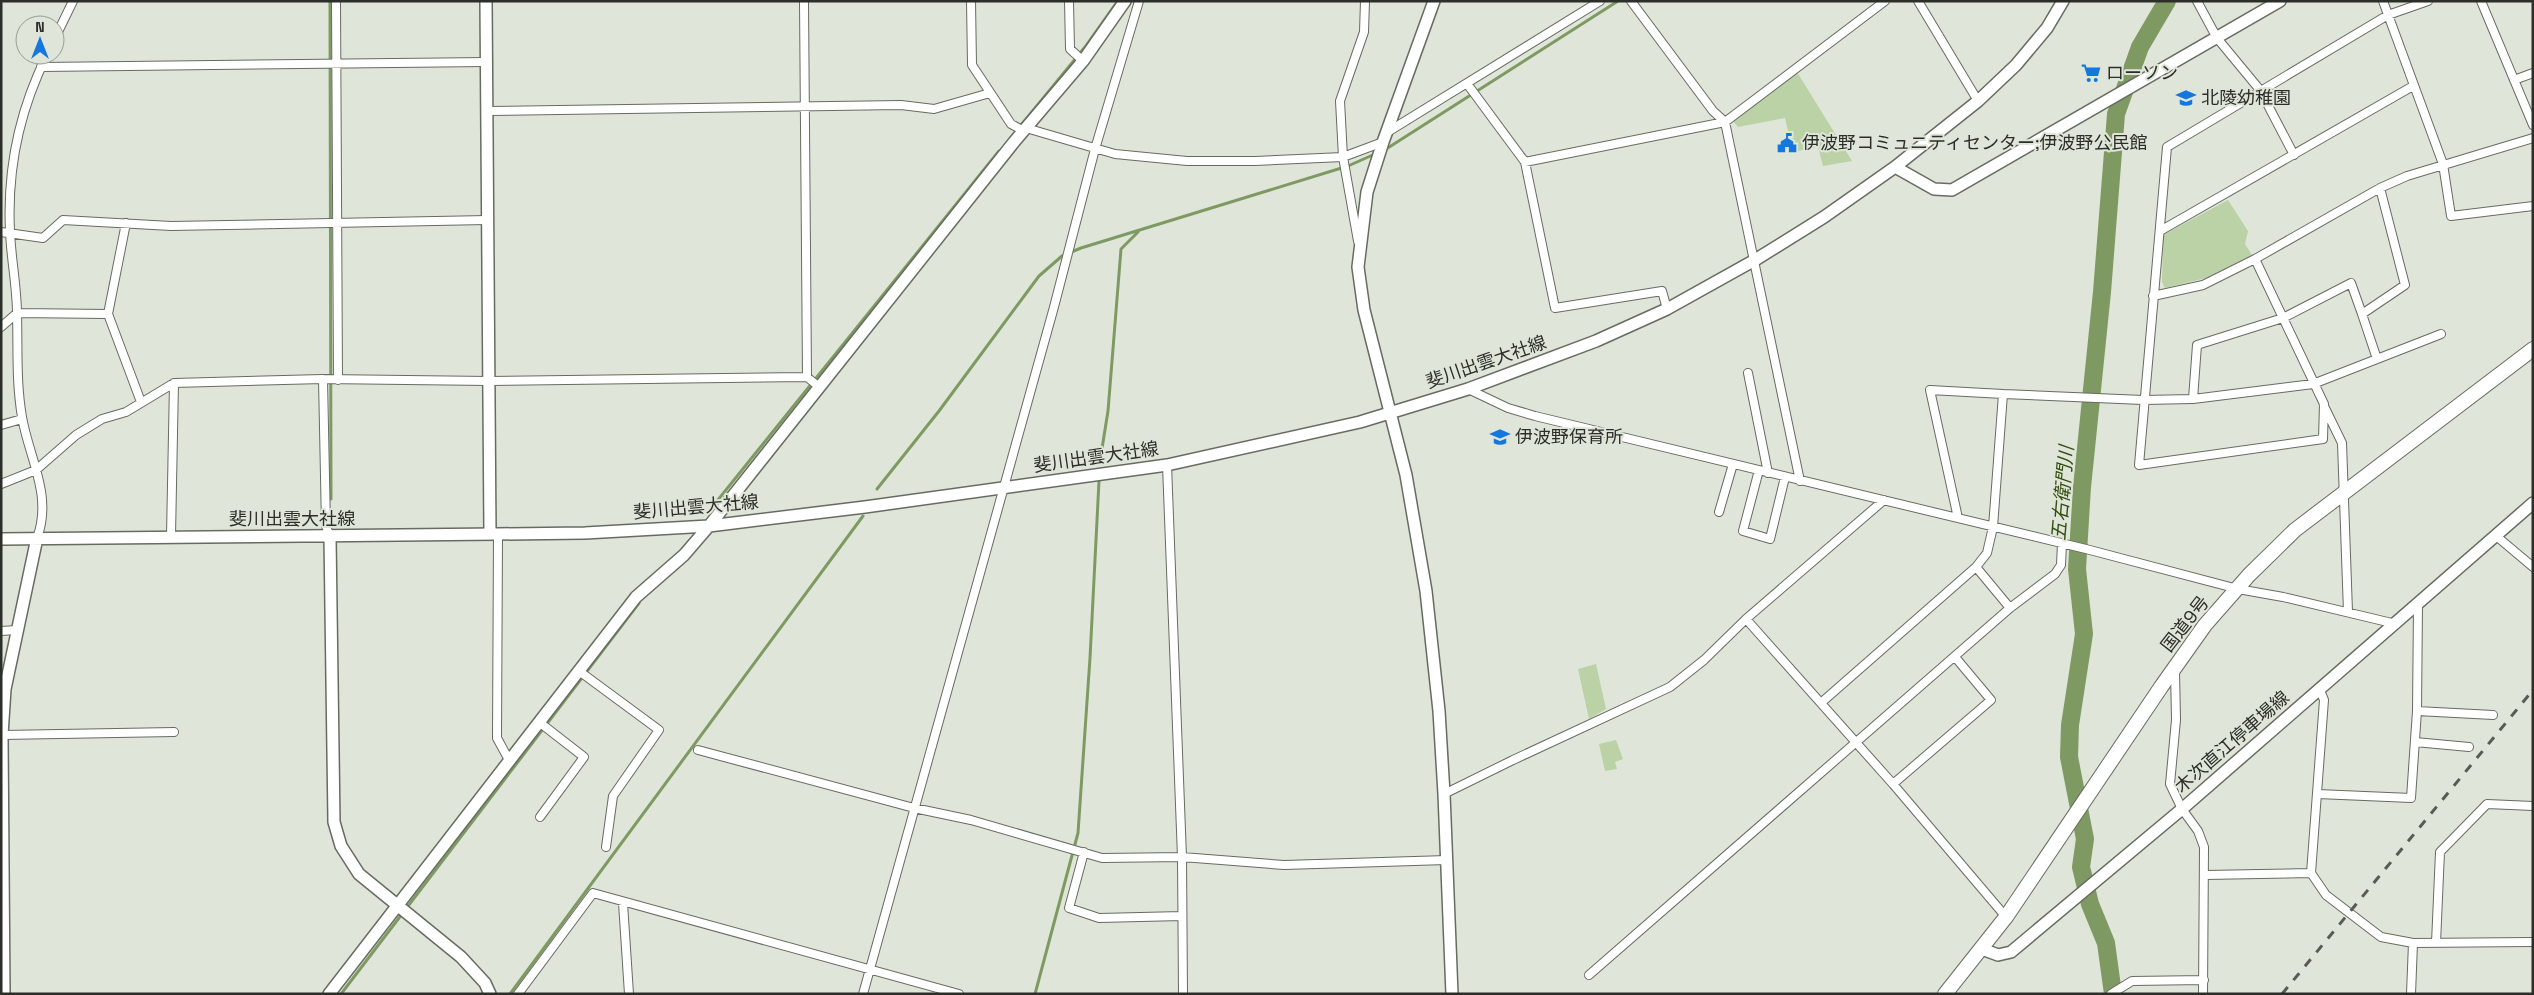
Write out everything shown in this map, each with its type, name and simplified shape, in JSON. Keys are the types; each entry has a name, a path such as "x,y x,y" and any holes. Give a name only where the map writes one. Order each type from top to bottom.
{"highway":[{"name":"国道9号","path":"1945,994 2006,917 2205,625 2249,575 2295,530 2533,349"}],"street":[{"path":"65,17 73,1"},
{"path":"336,1 338,380"},
{"path":"486,1 489,381 494,534 497,738 509,760"},
{"path":"804,1 807,377"},
{"path":"971,1 972,65 1011,124 1115,154 1187,162 1343,157 1384,138 1600,1"},
{"path":"1069,1 1070,49 1083,61"},
{"path":"863,994 1054,307 1095,149 1139,1"},
{"path":"1360,250 1343,157 1340,101 1364,32 1365,1"},
{"path":"1434,1 1384,138 1367,192 1358,267 1364,310 1406,475 1426,591 1439,711 1452,994"},
{"path":"1631,1 1713,112 1725,122 1800,481"},
{"path":"1525,162 1725,122 1885,1"},
{"path":"1918,1 1978,101"},
{"name":"斐川出雲大社線","path":"1,539 494,534 709,526 1168,465 1360,422 1468,389 1596,341 1667,309 1755,260 1824,217 1895,167 1978,101 2016,65 2047,28 2064,1"},
{"path":"1895,167 1934,189 1952,190 2280,1"},
{"path":"2383,1 2442,164 2451,216 2533,206"},
{"path":"2324,404 2323,439 2139,465 2143,400 2167,147 2388,15 2428,1"},
{"path":"2481,1 2533,125"},
{"path":"329,994 636,597 684,555 709,526 818,386 1025,129 1083,61 1123,2"},
{"path":"2198,2 2217,38 2260,90 2294,155"},
{"path":"4,994 2,735 6,689 37,538 41,528 43,506 36,470 22,419 17,386 17,313 6,232 13,152 23,114 41,67 487,62"},
{"path":"2514,80 2533,73"},
{"path":"1468,85 1525,162 1555,308 1662,290 1667,309"},
{"path":"2160,231 2413,86"},
{"path":"488,110 901,105 934,109 990,93"},
{"path":"2153,296 2203,284 2255,259 2380,188 2442,164 2533,138"},
{"path":"2362,314 2405,284 2380,188"},
{"path":"6,232 42,238 63,220 172,226 488,220"},
{"path":"126,223 108,314 141,402"},
{"path":"2255,259 2342,443 2348,612"},
{"path":"2193,398 2197,345 2283,318 2351,283 2377,359"},
{"path":"1,327 17,313 108,314"},
{"path":"1958,518 1930,390 2143,400 2193,398 2313,384 2441,334"},
{"path":"1748,373 1768,472"},
{"path":"1,484 36,470 76,435 102,419 126,412 174,383 323,379 489,381 807,377 818,386"},
{"path":"323,379 326,526 330,537 334,822 341,846 359,874 460,957 485,983 490,994"},
{"path":"171,536 174,383"},
{"path":"1468,389 1508,408 1534,416 2086,549 2238,589 2396,624"},
{"path":"1822,702 1976,568 1987,553 1993,527 2003,394"},
{"path":"1,425 22,419"},
{"path":"1719,512 1733,464"},
{"path":"1168,465 1182,857 1183,994"},
{"path":"1759,470 1743,531 1770,539 1785,477"},
{"path":"1444,794 1670,687 1704,660 1746,619 1884,500"},
{"name":"木次直江停車場線","path":"1982,949 1998,955 2011,952 2182,809 2533,503"},
{"path":"2495,535 2533,567"},
{"path":"1588,975 2010,608 2055,574 2061,565 2063,544"},
{"path":"1976,568 2010,608"},
{"path":"2318,794 2411,798 2417,711 2418,605"},
{"path":"1746,619 1822,702 2006,917"},
{"path":"1,631 17,630"},
{"path":"1893,784 1991,700 1954,657"},
{"path":"2175,668 2176,720 2170,784 2182,809 2198,831 2204,847 2203,994"},
{"path":"579,671 659,730 613,796 606,847"},
{"path":"2319,688 2324,700 2311,873 2326,894 2381,937 2413,943 2533,942"},
{"path":"2417,711 2493,715"},
{"path":"539,722 584,757 540,817"},
{"path":"2,735 174,732"},
{"path":"2414,742 2469,747"},
{"path":"698,750 914,808 971,820 1102,858 1182,857 1284,866 1447,860"},
{"path":"2436,943 2440,852 2487,804 2533,806"},
{"path":"1084,852 1069,908 1099,918 1182,916"},
{"path":"2205,875 2311,873"},
{"path":"518,994 593,893 623,903 708,924 959,994"},
{"path":"623,903 629,994"},
{"path":"2411,994 2413,943"},
{"path":"2111,994 2132,981 2204,980"}],"green space":[{"path":"1797,72 1852,161 1823,166 1818,147 1793,152 1785,118 1738,127 1732,120"},
{"path":"2228,200 2248,231 2245,244 2252,255 2206,278 2165,288 2162,282 2163,235"},
{"path":"1596,664 1606,709 1589,719 1578,669"},
{"path":"1616,740 1623,759 1615,762 1617,769 1605,771 1599,744"}],"waterway":[{"path":"330,1 331,499"},
{"path":"1383,151 1618,1"},
{"name":"五右衛門川","path":"2113,994 2106,943 2090,904 2081,867 2085,839 2069,757 2070,725 2084,634 2077,569 2082,487 2102,292 2116,114 2140,47 2167,1"},
{"path":"1013,135 1085,47 1117,2"},
{"path":"709,511 999,151"},
{"path":"877,489 939,411 1039,276 1062,256 1081,248 1348,166 1375,154"},
{"path":"1100,461 1108,411 1121,249 1138,232"},
{"path":"1035,994 1078,833 1090,658 1099,481"},
{"path":"510,994 863,516"},
{"path":"341,994 639,603"}],"railway":[{"path":"2282,994 2533,690"}],"place":[{"name":"ローソン","path":"2091,73"},
{"name":"北陵幼稚園","path":"2186,98"},
{"name":"伊波野コミュニティセンター;伊波野公民館","path":"1787,143"},
{"name":"伊波野保育所","path":"1500,437"}]}
